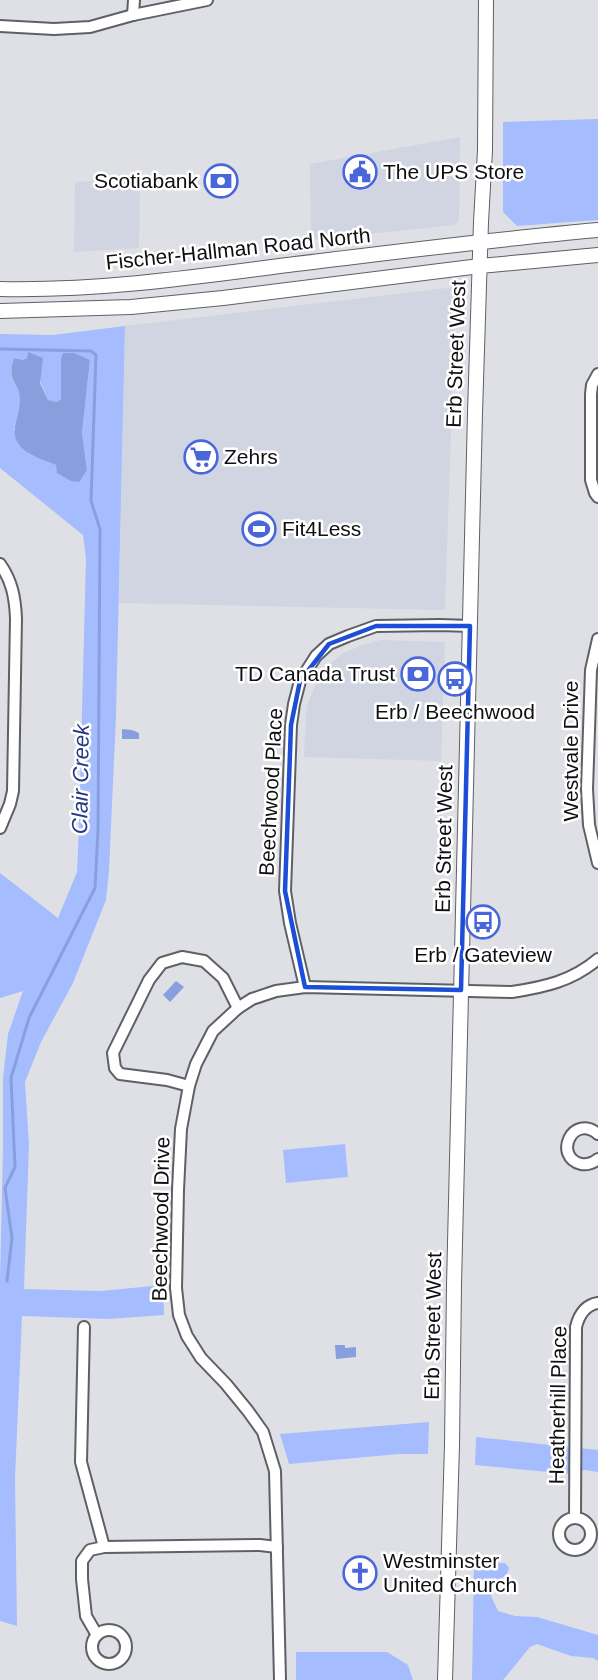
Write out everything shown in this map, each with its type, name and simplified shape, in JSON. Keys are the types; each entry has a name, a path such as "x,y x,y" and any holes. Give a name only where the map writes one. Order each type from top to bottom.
{"main road":[{"name":"Erb Street West","path":"445,1680 486,0"},
{"name":"Fischer-Hallman Road North","path":"0,289 123,284 480,241 598,230"},
{"name":"Fischer-Hallman Road North","path":"0,311 142,306 480,266 598,255"}],"street":[{"path":"133,15 134,0"},
{"path":"0,26 54,29 90,27 133,15 207,0"},
{"path":"598,374 595,376 591,394 591,480 598,497"},
{"path":"0,564 8,575 14,595 16,618 13,791 0,828"},
{"name":"Beechwood Place","path":"305,987 285,891 291,724 300,681 316,656 329,644 376,626 470,626"},
{"name":"Westvale Drive","path":"598,639 591,670 587,789 589,825 598,863"},
{"path":"189,1086 167,1080 120,1074 115,1068 113,1053 149,980 162,963 182,957 204,961 223,978 238,1008"},
{"name":"Beechwood Drive","path":"280,1680 275,1471 263,1432 226,1384 201,1358 187,1336 179,1315 176,1288 181,1130 189,1086 196,1064 213,1031 238,1008 268,993 305,987 512,992 545,987 568,979 598,959"},
{"path":"598,1134 590,1129 581,1128 569,1137 567,1147 571,1158 578,1163 589,1164 598,1159"},
{"name":"Heatherhill Place","path":"575,1518 576,1327 583,1310 598,1303"},
{"path":"84,1327 81,1462 104,1547"},
{"path":"97,1635 86,1616 82,1579 82,1561 90,1550 104,1547 260,1545 277,1547"}],"highlighted area":[{"path":"376,626 470,626 461,990 305,987 285,891 291,725 300,681 329,644"}],"shaded area":[{"path":"598,119 598,220 517,226 503,212 503,122"},
{"path":"460,137 459,221 455,225 311,240 310,164"},
{"path":"140,179 139,248 74,252 75,182"},
{"path":"456,287 445,610 119,603 125,326"},
{"path":"125,326 116,716 106,900 73,983 41,1042 25,1082 29,1144 24,1289 100,1291 163,1285 164,1315 108,1319 22,1316 15,1478 17,1626 0,1621 0,1280 3,1078 8,1034 23,991 0,998 0,873 58,918 77,872 86,558 83,535 0,468 0,334 53,335","holes":["28,352 48,400 57,402 61,399 61,358 63,354 90,360 82,433 87,470 56,465 29,454 14,430 20,400 11,371 14,358 23,360 27,358"]},
{"path":"28,352 43,358 40,383 48,400 57,402 61,399 63,353 74,353 90,360 82,433 87,470 79,482 71,481 57,473 56,465 28,452 17,442 15,427 20,399 11,372 14,358 23,360 27,358"},
{"path":"381,640 445,642 441,761 304,757 306,714 318,679 327,666 344,653"},
{"path":"122,729 139,733 139,739 122,739"},
{"path":"176,981 184,987 170,1002 163,995"},
{"path":"345,1144 348,1177 286,1183 283,1150"},
{"path":"335,1345 345,1345 345,1348 356,1347 356,1357 336,1359"},
{"path":"429,1422 428,1454 399,1454 289,1464 280,1434"},
{"path":"476,1437 598,1450 598,1472 585,1470 570,1474 475,1465"},
{"path":"505,1563 509,1568 507,1574 498,1581 491,1596 498,1611 515,1616 537,1617 598,1635 598,1661 593,1658 571,1656 537,1644 530,1647 503,1680 472,1680 474,1564"},
{"path":"296,1652 387,1652 408,1665 413,1680 296,1680"}],"waterway":[{"name":"Clair Creek","path":"0,349 91,351 96,355 91,501 100,529 98,830 95,888 29,1018 11,1078 15,1167 5,1188 12,1238 7,1281"}],"place":[{"name":"The UPS Store","path":"360,172"},
{"name":"Scotiabank","path":"221,181"},
{"name":"Zehrs","path":"201,457"},
{"name":"Fit4Less","path":"259,529"},
{"name":"TD Canada Trust","path":"418,674"},
{"name":"Erb / Beechwood","path":"455,679"},
{"name":"Erb / Gateview","path":"483,922"},
{"name":"Westminster United Church","path":"360,1573"}]}
